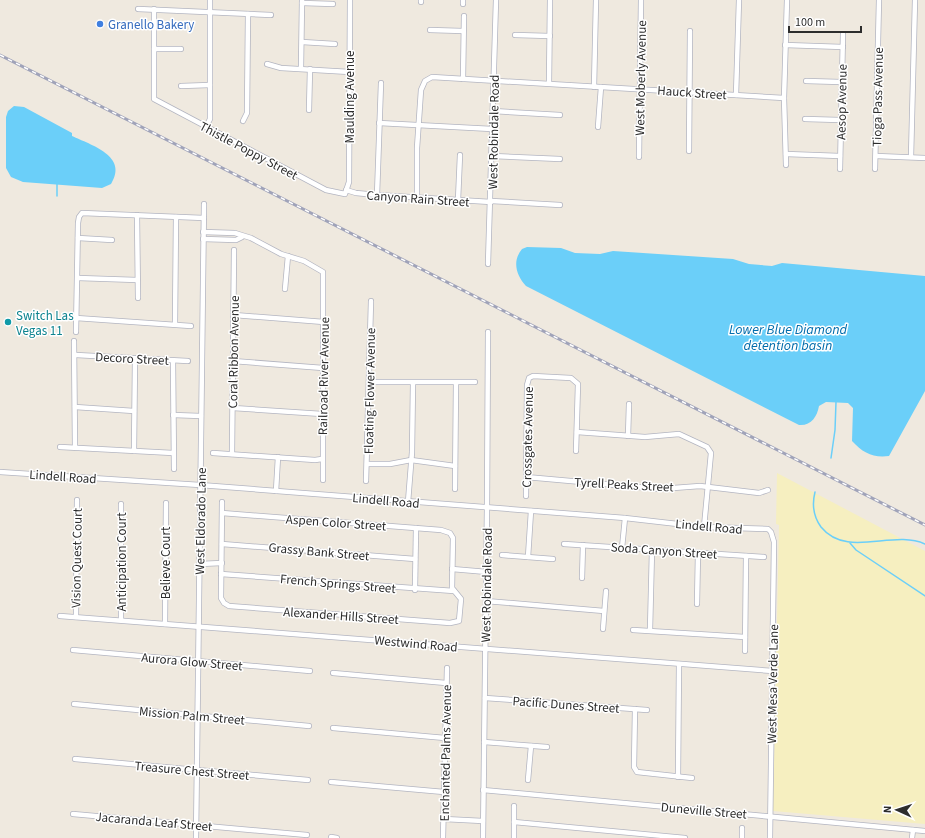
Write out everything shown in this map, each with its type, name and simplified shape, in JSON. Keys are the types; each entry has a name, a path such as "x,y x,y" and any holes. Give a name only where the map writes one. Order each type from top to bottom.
{"street":[{"path":"206,127 210,119 210,0"},
{"name":"Maulding Avenue","path":"345,192 349,182 350,0"},
{"name":"West Robindale Road","path":"488,264 496,0"},
{"path":"549,83 550,0"},
{"path":"594,87 596,0"},
{"name":"West Moberly Avenue","path":"639,157 641,0"},
{"path":"736,95 739,0"},
{"path":"786,165 784,98 787,0"},
{"name":"Tioga Pass Avenue","path":"875,169 879,0"},
{"path":"910,157 915,0"},
{"path":"301,68 302,2 334,4"},
{"path":"138,9 271,15"},
{"path":"154,9 154,50 181,49"},
{"path":"243,121 247,113 248,14"},
{"path":"463,79 464,16"},
{"path":"430,30 464,31"},
{"path":"689,152 690,31"},
{"name":"Aesop Avenue","path":"840,169 843,34"},
{"path":"515,35 550,36"},
{"path":"302,42 335,44"},
{"path":"785,45 843,47"},
{"name":"Thistle Poppy Street","path":"154,50 154,99 326,190 345,192"},
{"path":"267,64 281,68 350,72"},
{"path":"309,110 310,69"},
{"name":"Hauck Street","path":"419,125 421,90 425,82 432,77 784,98"},
{"path":"806,81 841,82"},
{"path":"377,195 381,83"},
{"path":"181,86 210,85"},
{"path":"598,127 600,87"},
{"path":"493,111 560,115"},
{"path":"805,119 840,120"},
{"path":"379,123 492,129"},
{"path":"417,197 419,125"},
{"path":"786,154 840,156"},
{"path":"458,200 460,155"},
{"path":"492,156 560,159"},
{"path":"876,156 925,158"},
{"name":"Canyon Rain Street","path":"345,192 356,194 560,205"},
{"name":"West Eldorado Lane","path":"196,838 204,204"},
{"path":"76,332 79,218 82,213 204,218"},
{"path":"137,215 138,298"},
{"path":"175,324 176,217"},
{"path":"203,232 235,233 242,237 251,238 288,256 285,289"},
{"path":"203,239 236,240 242,237"},
{"path":"78,238 112,240"},
{"name":"Coral Ribbon Avenue","path":"232,454 234,250"},
{"name":"Railroad River Avenue","path":"288,256 304,261 323,272 323,480"},
{"path":"78,278 137,280"},
{"name":"Floating Flower Avenue","path":"366,481 370,382 371,300"},
{"path":"234,316 324,322"},
{"path":"76,318 191,326"},
{"name":"West Robindale Road","path":"483,838 488,508 488,332"},
{"path":"74,341 76,355 75,447"},
{"name":"Decoro Street","path":"76,355 188,361"},
{"path":"134,359 134,451"},
{"path":"173,361 174,469"},
{"path":"233,362 323,368"},
{"name":"Crossgates Avenue","path":"526,496 527,385 529,378 533,376 572,378 575,380 578,384 577,432"},
{"path":"370,382 475,382"},
{"path":"408,502 411,460 412,382"},
{"path":"454,489 456,383"},
{"path":"628,404 628,436"},
{"path":"75,407 134,411"},
{"path":"233,408 322,414"},
{"path":"173,415 201,416"},
{"path":"576,451 577,432 652,437 679,434 707,447 709,450 708,486 704,527"},
{"path":"60,447 173,453"},
{"path":"213,453 315,460 322,458"},
{"path":"276,491 278,457"},
{"path":"367,464 390,464 411,460 455,466"},
{"name":"Lindell Road","path":"0,472 200,485 624,518 704,527 768,530 771,532"},
{"name":"Tyrell Peaks Street","path":"526,477 660,489 708,486 759,494 768,490"},
{"name":"Vision Quest Court","path":"76,617 77,500"},
{"path":"222,502 222,574"},
{"name":"Believe Court","path":"165,624 166,503"},
{"name":"Anticipation Court","path":"121,504 121,620"},
{"path":"528,557 531,511"},
{"name":"Aspen Color Street","path":"222,513 441,530 450,533 453,538 452,569"},
{"path":"622,548 624,518"},
{"path":"415,590 416,528"},
{"name":"West Mesa Verde Lane","path":"770,838 774,542 771,532"},
{"name":"Grassy Bank Street","path":"222,544 415,559"},
{"name":"Soda Canyon Street","path":"564,544 764,557"},
{"path":"582,578 583,545"},
{"path":"650,630 652,550"},
{"path":"697,604 698,553"},
{"path":"502,556 554,559"},
{"path":"745,651 746,556"},
{"path":"200,564 222,563"},
{"path":"454,591 452,569 487,572"},
{"name":"French Springs Street","path":"222,574 415,590 454,591"},
{"name":"Alexander Hills Street","path":"222,574 221,598 224,603 229,606 336,615 450,623 459,621 461,599 454,591"},
{"path":"603,629 606,590"},
{"path":"486,601 604,611"},
{"name":"Westwind Road","path":"60,616 773,671"},
{"path":"633,630 745,637"},
{"name":"Aurora Glow Street","path":"74,650 310,671"},
{"path":"678,776 679,664"},
{"name":"Enchanted Palms Avenue","path":"443,838 447,668"},
{"path":"333,673 446,683"},
{"name":"Pacific Dunes Street","path":"485,698 647,710"},
{"name":"Mission Palm Street","path":"74,704 309,726"},
{"path":"635,710 634,767 637,772 692,778"},
{"path":"333,728 445,738"},
{"path":"484,742 547,747"},
{"path":"528,780 531,746"},
{"name":"Treasure Chest Street","path":"75,760 308,780"},
{"path":"331,782 444,792"},
{"name":"Duneville Street","path":"483,790 925,831"},
{"path":"514,806 514,838"},
{"name":"Jacaranda Leaf Street","path":"73,814 307,835"},
{"path":"444,819 483,821"},
{"path":"514,822 685,838"},
{"path":"742,828 742,838"},
{"path":"912,838 913,830"},
{"path":"331,837 337,838"}],"sand":[{"path":"777,473 925,551 925,824 773,811 779,525 776,524"}],"water":[{"path":"14,106 24,107 72,133 72,136 89,143 105,153 112,159 115,166 115,174 111,184 102,188 23,182 11,177 6,168 6,117 8,111"},
{"name":"Lower Blue Diamond detention basin","path":"527,247 561,248 575,253 600,254 613,251 733,259 749,264 772,266 782,263 925,276 925,391 889,456 869,454 860,449 852,441 853,408 848,403 826,402 819,406 817,414 813,420 807,424 799,425 526,286 518,273 516,263 522,249"}],"waterway":[{"path":"57,184 57,196"},
{"path":"831,458 835,430 836,402"},
{"path":"815,492 813,505 816,519 821,527 832,536 844,541 871,542 912,540 925,544"},
{"path":"850,543 856,550 925,596"}],"railway":[{"path":"0,55 925,525"}],"place":[{"name":"Granello Bakery","path":"100,24"},
{"name":"Switch Las Vegas 11","path":"8,322"}]}
